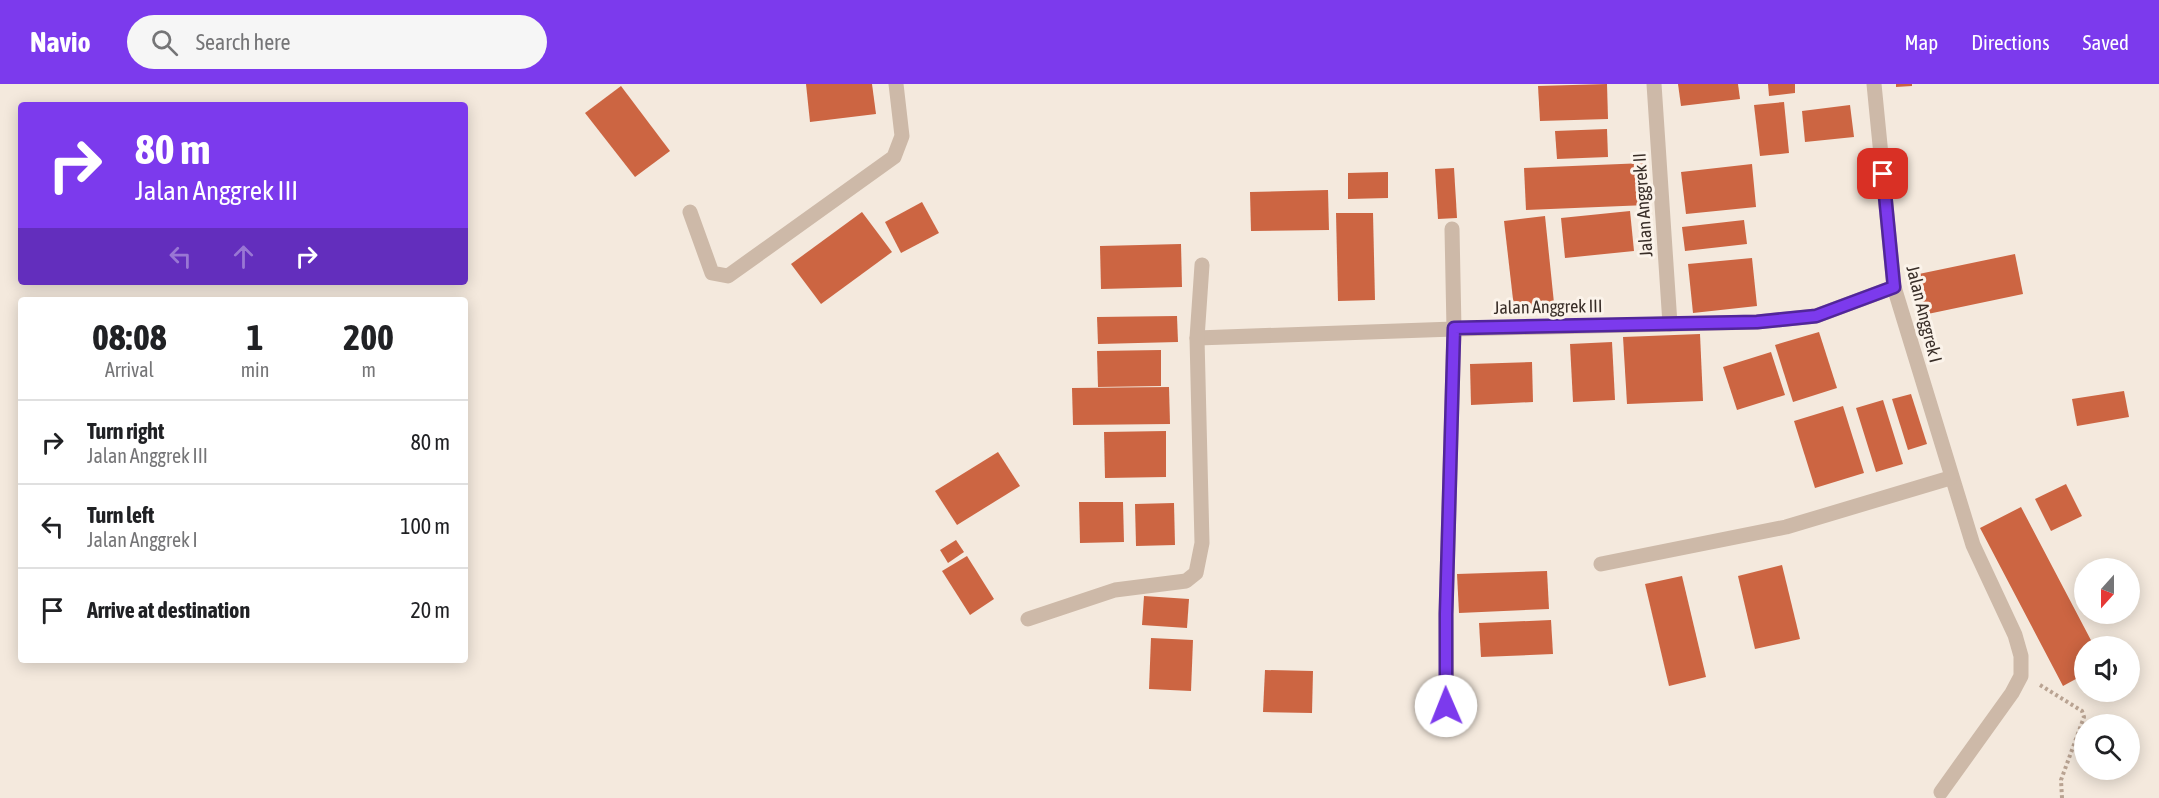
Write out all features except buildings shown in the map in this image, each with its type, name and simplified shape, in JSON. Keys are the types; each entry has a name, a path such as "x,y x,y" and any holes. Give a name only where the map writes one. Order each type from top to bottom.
{"street":[{"path":"690,213 712,273 728,276 894,157 902,136 896,84"},
{"name":"Jalan Anggrek II","path":"1654,84 1670,324"},
{"name":"Jalan Anggrek I","path":"1874,84 1894,287 1972,545 2015,635 2021,656 2020,676"},
{"path":"1447,721 1446,614 1454,328 1452,229"},
{"path":"1028,619 1115,590 1186,581 1196,573 1202,543 1197,338 1202,265"},
{"name":"Jalan Anggrek III","path":"1197,338 1454,328 1757,322 1816,316 1894,287"},
{"path":"1601,564 1786,527 1950,478"},
{"path":"1941,792 1995,719 2020,676"}],"path":[{"path":"2020,676 2053,692 2082,711 2084,717 2061,780 2062,798"}],"route":[{"path":"1446,706 1446,614 1454,328 1757,322 1816,316 1860,301 1894,287 1883,174"}]}
